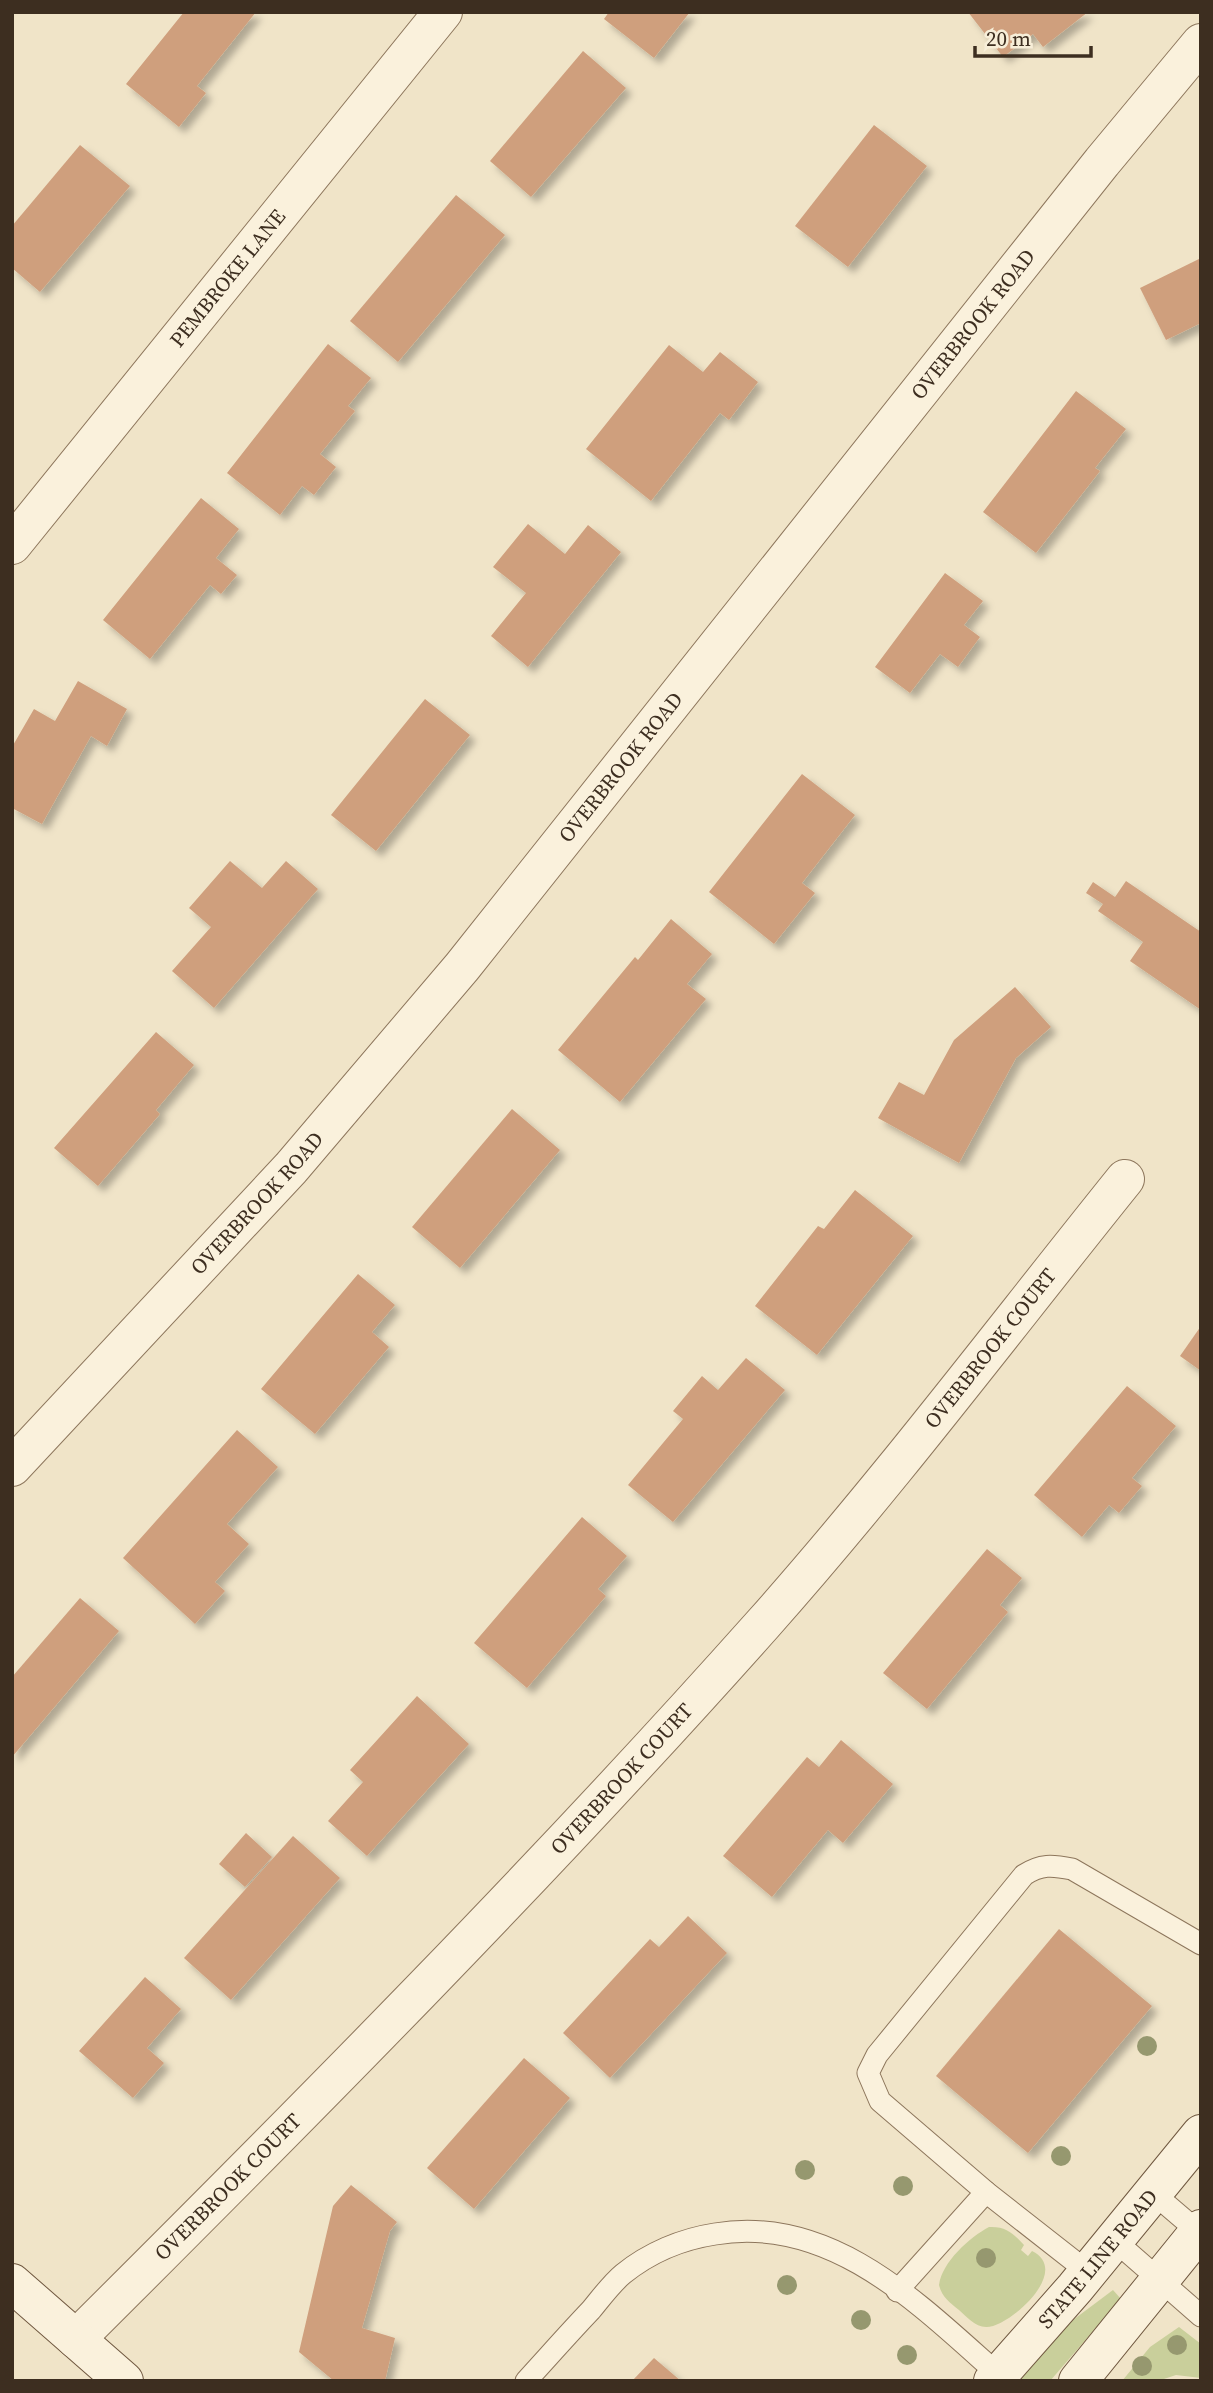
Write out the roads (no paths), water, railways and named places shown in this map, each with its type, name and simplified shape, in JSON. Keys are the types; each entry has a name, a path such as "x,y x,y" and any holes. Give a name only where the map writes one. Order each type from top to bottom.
{"street":[{"name":"PEMBROKE LANE","path":"12,545 443,12"},
{"name":"OVERBROOK ROAD","path":"12,1467 291,1168 462,967 1194,63"},
{"name":"OVERBROOK COURT","path":"76,2339 522,1885 763,1624 868,1501 1125,1179"},
{"name":"STATE LINE ROAD","path":"996,2378 1088,2272 1201,2134"},
{"path":"1078,2381 1200,2232"},
{"path":"12,2283 124,2381"}],"lane":[{"path":"1088,2272 986,2192 880,2101 868,2073 877,2054 1024,1875 1038,1867 1051,1864 1072,1868 1201,1944"},
{"path":"897,2291 986,2192"},
{"path":"1153,2193 1200,2232"},
{"path":"526,2381 622,2275 650,2256 702,2236 737,2230 781,2232 820,2242 860,2263 897,2291 996,2378"},
{"path":"1114,2240 1201,2316"}]}
